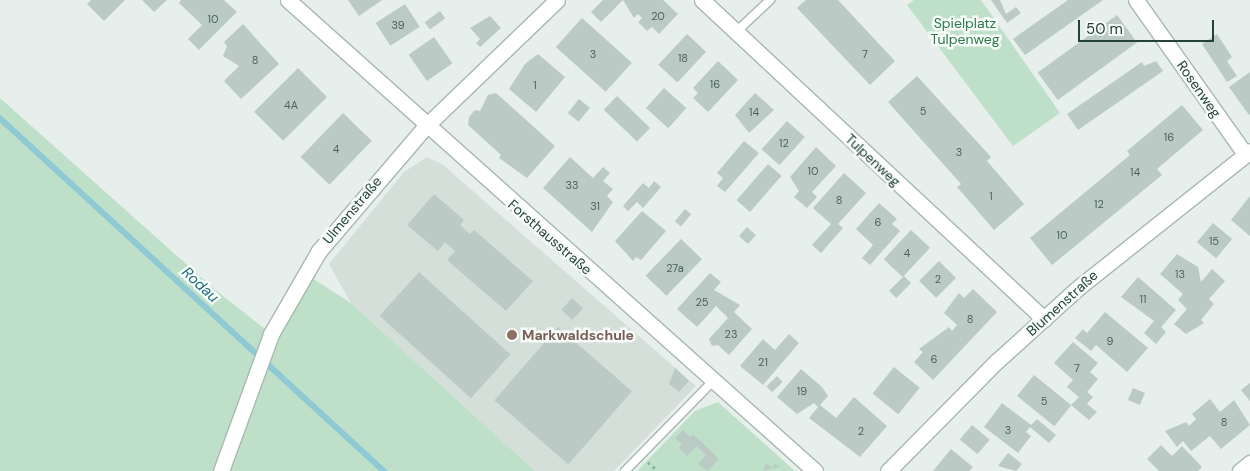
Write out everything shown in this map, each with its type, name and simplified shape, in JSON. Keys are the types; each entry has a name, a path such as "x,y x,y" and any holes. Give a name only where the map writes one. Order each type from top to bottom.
{"street":[{"name":"Forsthausstraße","path":"288,0 425,127 815,471"},
{"name":"Ulmenstraße","path":"221,471 250,379 270,334 319,251 425,127 557,0"},
{"name":"Tulpenweg","path":"702,0 1044,319"},
{"name":"Rosenweg","path":"1136,0 1248,152"},
{"name":"Blumenstraße","path":"888,471 1044,319 1122,250 1248,152"},
{"path":"1240,471 1250,462"}],"lane":[{"path":"736,32 770,0"},
{"path":"625,471 713,381"}],"shaded area":[{"name":"Markwaldschule","path":"427,157 442,164 696,386 614,471 535,471 351,303 329,264 404,172"}],"green space":[{"name":"Spielplatz Tulpenweg","path":"914,0 981,0 1060,113 1013,146 907,5"},
{"path":"0,98 213,288 270,333 304,273 351,303 535,471 0,471"},
{"path":"718,402 795,471 637,471 695,411"}],"building":[{"path":"91,0 125,0 104,21 87,4"},
{"path":"142,0 167,0 154,12"},
{"path":"181,0 224,0 237,12 199,50 188,39 202,25 179,3"},
{"path":"348,0 382,0 359,16"},
{"path":"603,0 623,0 601,22 591,12"},
{"path":"623,0 663,0 678,14 659,34 652,27 647,31 638,22 642,18 638,14 634,18"},
{"path":"806,0 838,0 895,61 870,85 797,8"},
{"path":"991,0 1000,0 1006,14 1016,7 1021,13 1007,23"},
{"path":"1068,0 1103,0 1025,55 1013,39"},
{"path":"405,4 420,27 390,46 376,23"},
{"path":"440,11 445,18 430,29 425,22"},
{"path":"1117,15 1137,43 1058,100 1038,73"},
{"path":"490,16 501,28 480,47 476,43 480,39 470,28"},
{"path":"582,18 632,63 606,92 556,47"},
{"path":"243,24 279,64 241,99 224,81 239,66 223,56 227,46 224,42"},
{"path":"687,34 706,52 677,82 658,65"},
{"path":"1217,34 1232,57 1227,61 1237,76 1227,82 1202,44"},
{"path":"434,37 452,63 427,81 409,55"},
{"path":"538,54 565,77 536,112 509,89 525,64"},
{"path":"718,61 738,80 708,112 693,98 698,93 693,88"},
{"path":"1156,61 1163,71 1078,130 1067,114 1142,62 1144,66"},
{"path":"298,68 327,97 283,141 254,112"},
{"path":"1250,72 1250,114 1249,115 1229,87"},
{"path":"917,76 991,157 987,161 1024,204 994,230 957,187 961,184 888,102"},
{"path":"664,88 686,108 668,128 646,108"},
{"path":"496,93 555,146 527,178 499,158 501,155 468,125 469,117 475,110 480,111 488,95"},
{"path":"755,93 774,110 749,133 735,115"},
{"path":"617,96 650,128 637,142 604,110"},
{"path":"579,99 590,108 579,122 568,113"},
{"path":"1182,105 1203,130 1157,169 1162,175 1052,265 1030,238 1130,155 1127,151"},
{"path":"343,113 372,141 329,185 301,157"},
{"path":"787,121 805,137 779,165 762,149"},
{"path":"744,141 759,153 725,192 717,186 723,178 717,173"},
{"path":"816,147 836,166 812,192 817,197 807,208 794,197 799,191 790,177"},
{"path":"570,157 593,178 603,167 610,173 603,181 613,189 607,196 613,202 592,232 543,188"},
{"path":"768,164 782,176 750,212 737,200"},
{"path":"844,173 866,193 838,224 843,228 821,253 812,245 831,224 813,208"},
{"path":"654,181 661,187 643,208 637,202 628,211 623,206 643,183 649,188"},
{"path":"434,194 464,220 460,225 470,234 474,230 533,281 506,311 447,260 455,251 445,242 438,251 407,225"},
{"path":"1250,196 1250,236 1231,220"},
{"path":"879,203 897,219 892,224 900,231 870,265 862,258 873,245 856,229"},
{"path":"685,209 691,214 681,226 675,221"},
{"path":"642,211 666,231 641,260 636,257 633,261 615,241"},
{"path":"1213,223 1232,239 1216,258 1197,242"},
{"path":"747,227 756,235 748,244 739,236"},
{"path":"911,230 930,248 903,277 884,259"},
{"path":"681,239 702,259 666,296 646,276"},
{"path":"1177,254 1198,267 1201,282 1212,269 1225,281 1209,299 1214,304 1201,320 1204,323 1186,334 1174,324 1187,309 1178,300 1183,294 1160,274"},
{"path":"939,261 956,278 936,298 919,281"},
{"path":"419,272 510,354 471,398 380,316"},
{"path":"710,273 721,282 714,290 740,305 734,312 752,329 729,355 718,345 712,346 709,339 728,318 716,306 697,327 677,309"},
{"path":"904,276 911,283 896,298 889,291"},
{"path":"1138,277 1176,310 1161,327 1166,332 1156,344 1144,333 1154,321 1121,297"},
{"path":"973,289 997,312 933,380 914,362 923,352 919,349 949,327 952,331 957,325 944,313 959,293 964,298"},
{"path":"572,298 583,308 572,320 561,310"},
{"path":"1105,312 1148,348 1127,372 1096,345 1091,351 1075,338 1083,329 1087,333"},
{"path":"558,327 632,391 568,465 494,400"},
{"path":"789,334 799,343 763,385 740,366 763,339 775,350"},
{"path":"1073,342 1098,363 1090,372 1098,379 1087,392 1093,397 1087,404 1097,412 1089,420 1071,405 1079,397 1067,387 1073,380 1054,363"},
{"path":"894,367 920,388 898,414 873,393"},
{"path":"675,368 689,381 679,392 669,384"},
{"path":"801,369 822,387 828,396 820,405 836,418 854,397 887,426 860,457 809,418 818,407 814,403 797,414 777,397"},
{"path":"1034,375 1071,405 1054,426 1017,396"},
{"path":"777,376 783,382 772,392 766,387"},
{"path":"1250,383 1250,401 1241,390"},
{"path":"1133,388 1145,393 1140,405 1128,400"},
{"path":"1210,399 1220,412 1234,400 1250,425 1221,449 1210,436 1191,451 1183,441 1177,447 1165,431 1186,422 1189,426 1196,419 1192,414"},
{"path":"1002,403 1031,425 1037,419 1056,435 1049,443 1030,427 1026,432 1031,436 1018,453 984,427"},
{"path":"972,425 990,440 977,454 960,440"},
{"path":"683,430 690,437 693,434 719,459 708,471 698,464 706,455 697,446 687,456 679,448 682,444 675,438"},
{"path":"1161,445 1172,456 1182,446 1202,467 1198,471 1159,471 1147,459"},
{"path":"951,449 973,467 969,471 933,471"},
{"path":"1008,453 1022,464 1016,471 998,466"},
{"path":"766,463 772,468 775,464 779,467 763,471"}],"waterway":[{"name":"Rodau","path":"0,118 384,471"}],"place":[{"name":"Markwaldschule","path":"512,335"}]}
